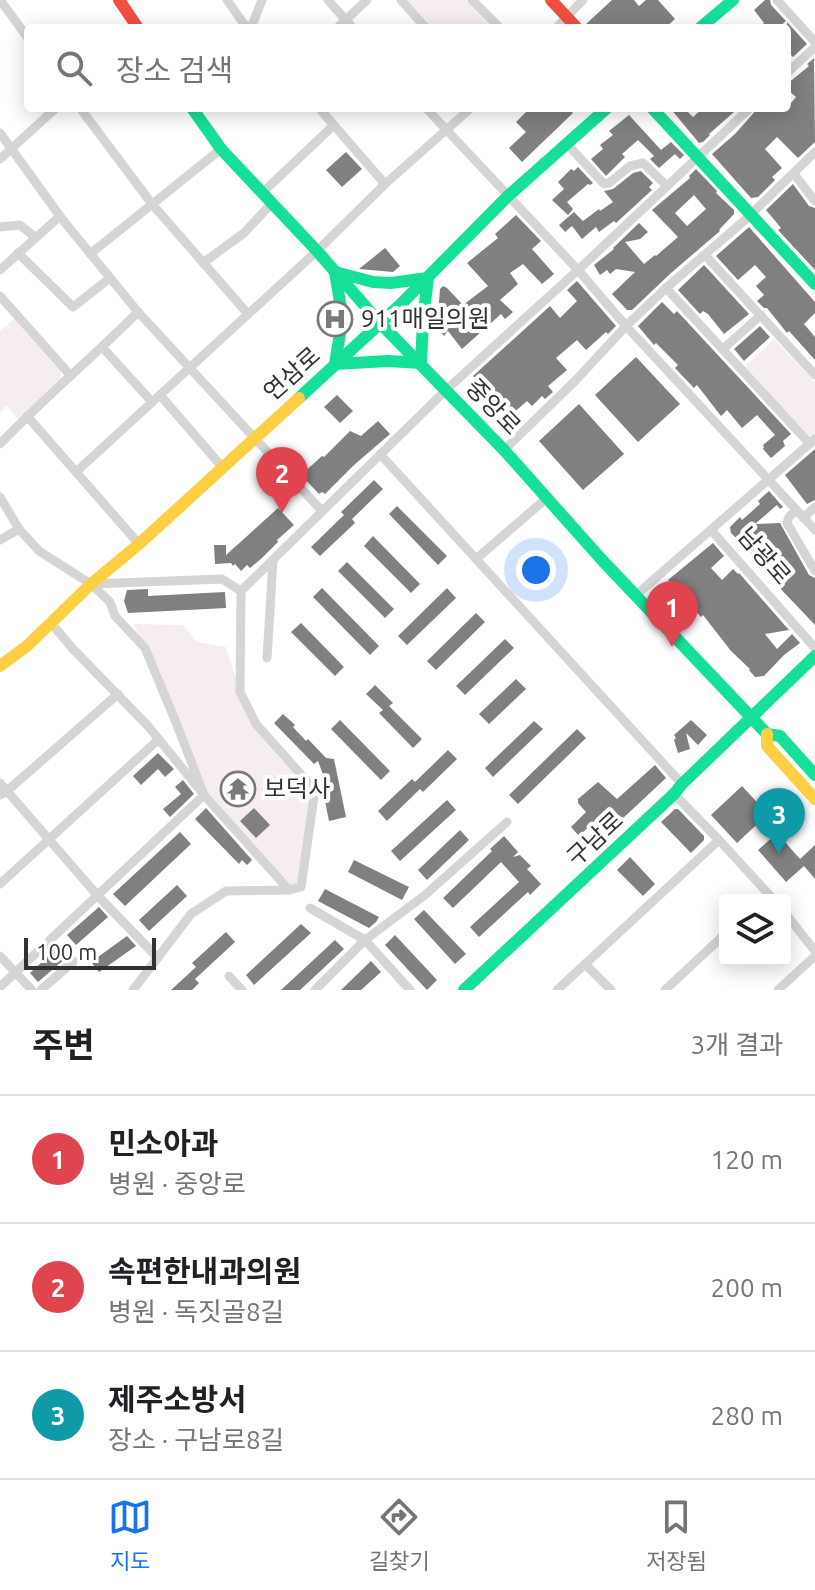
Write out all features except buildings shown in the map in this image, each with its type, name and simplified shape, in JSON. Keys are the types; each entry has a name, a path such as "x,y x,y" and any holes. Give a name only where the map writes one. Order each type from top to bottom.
{"main road":[{"path":"119,0 135,24"},
{"path":"551,0 573,24"},
{"path":"705,24 733,0"},
{"name":"중앙로","path":"195,112 221,149 380,323 504,450 602,560 767,734 780,736 815,775"},
{"name":"연삼로","path":"0,666 27,646 91,584 223,468 428,278 508,196 603,112"},
{"path":"656,112 815,284"},
{"path":"335,272 373,282 428,278 421,363 335,364 341,318 335,272"},
{"path":"751,717 815,656"},
{"name":"구남로","path":"464,990 751,717"},
{"name":"중앙로","path":"767,734 767,746 815,799"}],"street":[{"path":"0,0 24,33"},
{"path":"227,0 244,24"},
{"path":"252,24 262,0"},
{"path":"328,0 349,24"},
{"path":"341,24 367,0"},
{"path":"401,0 422,24"},
{"path":"472,0 496,24"},
{"path":"560,24 583,0"},
{"path":"777,0 815,45 791,69"},
{"path":"0,159 52,112"},
{"path":"83,112 152,204 248,314"},
{"path":"323,112 385,184"},
{"path":"429,112 815,530"},
{"path":"76,472 467,112"},
{"path":"133,990 191,914 226,891 301,887 315,790 256,724 240,692 241,591 446,390 746,112"},
{"path":"262,193 334,125"},
{"path":"0,133 60,216 138,312 322,511"},
{"path":"567,144 604,184 630,166 643,163 667,186"},
{"path":"90,254 221,149"},
{"path":"504,450 626,326 751,215 815,152"},
{"path":"794,174 815,201"},
{"path":"203,263 244,233 272,203"},
{"path":"0,270 60,216"},
{"path":"0,227 20,225 35,237"},
{"path":"18,253 73,307 110,278"},
{"path":"705,255 815,375"},
{"path":"636,595 812,442 666,288"},
{"path":"0,296 71,376"},
{"path":"0,444 138,312"},
{"path":"723,349 761,315"},
{"path":"103,348 223,468"},
{"path":"27,416 139,544"},
{"path":"380,454 678,789 766,894"},
{"path":"0,497 19,529 39,551 91,584 110,602 115,616 145,648 204,795"},
{"path":"476,559 548,497"},
{"path":"815,507 789,517 787,523 815,571"},
{"path":"0,540 19,529"},
{"name":"남광로","path":"711,530 815,648"},
{"path":"267,658 273,560"},
{"path":"91,584 222,579 241,591"},
{"path":"51,623 159,739 204,795 289,890"},
{"path":"118,694 2,790 158,958"},
{"path":"0,884 159,739"},
{"path":"0,987 204,795"},
{"path":"315,990 365,940 425,895 507,822"},
{"path":"557,990 719,840"},
{"path":"310,908 365,940 410,990"},
{"path":"778,990 815,953 791,921"},
{"path":"665,990 719,940"},
{"path":"0,956 32,990"},
{"path":"41,990 74,961"},
{"path":"585,964 611,990"},
{"path":"229,976 242,990"}],"shaded area":[{"path":"407,0 466,0 488,24 428,24"},
{"path":"14,319 61,372 61,380 18,419 7,406 0,412 0,331"},
{"path":"774,339 815,382 815,435 810,439 743,368"},
{"path":"134,624 183,625 197,642 226,647 240,692 256,724 315,790 301,887 289,890 204,795"}],"traffic: fast":[{"path":"705,24 733,0"},
{"path":"195,112 221,149 380,323 504,450 602,560 767,734 780,736 815,775"},
{"path":"299,398 401,304 508,196 602,112"},
{"path":"656,112 815,284"},
{"path":"335,272 373,282 428,278 421,363 335,364 341,327 335,272"},
{"path":"464,990 674,794 815,656"}],"traffic: slow":[{"path":"0,666 27,646 91,584 299,398"},
{"path":"767,734 767,746 815,799"}],"traffic: jam":[{"path":"119,0 135,24"},
{"path":"551,0 573,24"}],"place":[{"name":"911매일의원","path":"335,319"},
{"name":"속편한내과의원","path":"282,513"},
{"name":"민소아과","path":"672,647"},
{"name":"보덕사","path":"238,789"},
{"name":"제주소방서","path":"779,854"}]}
